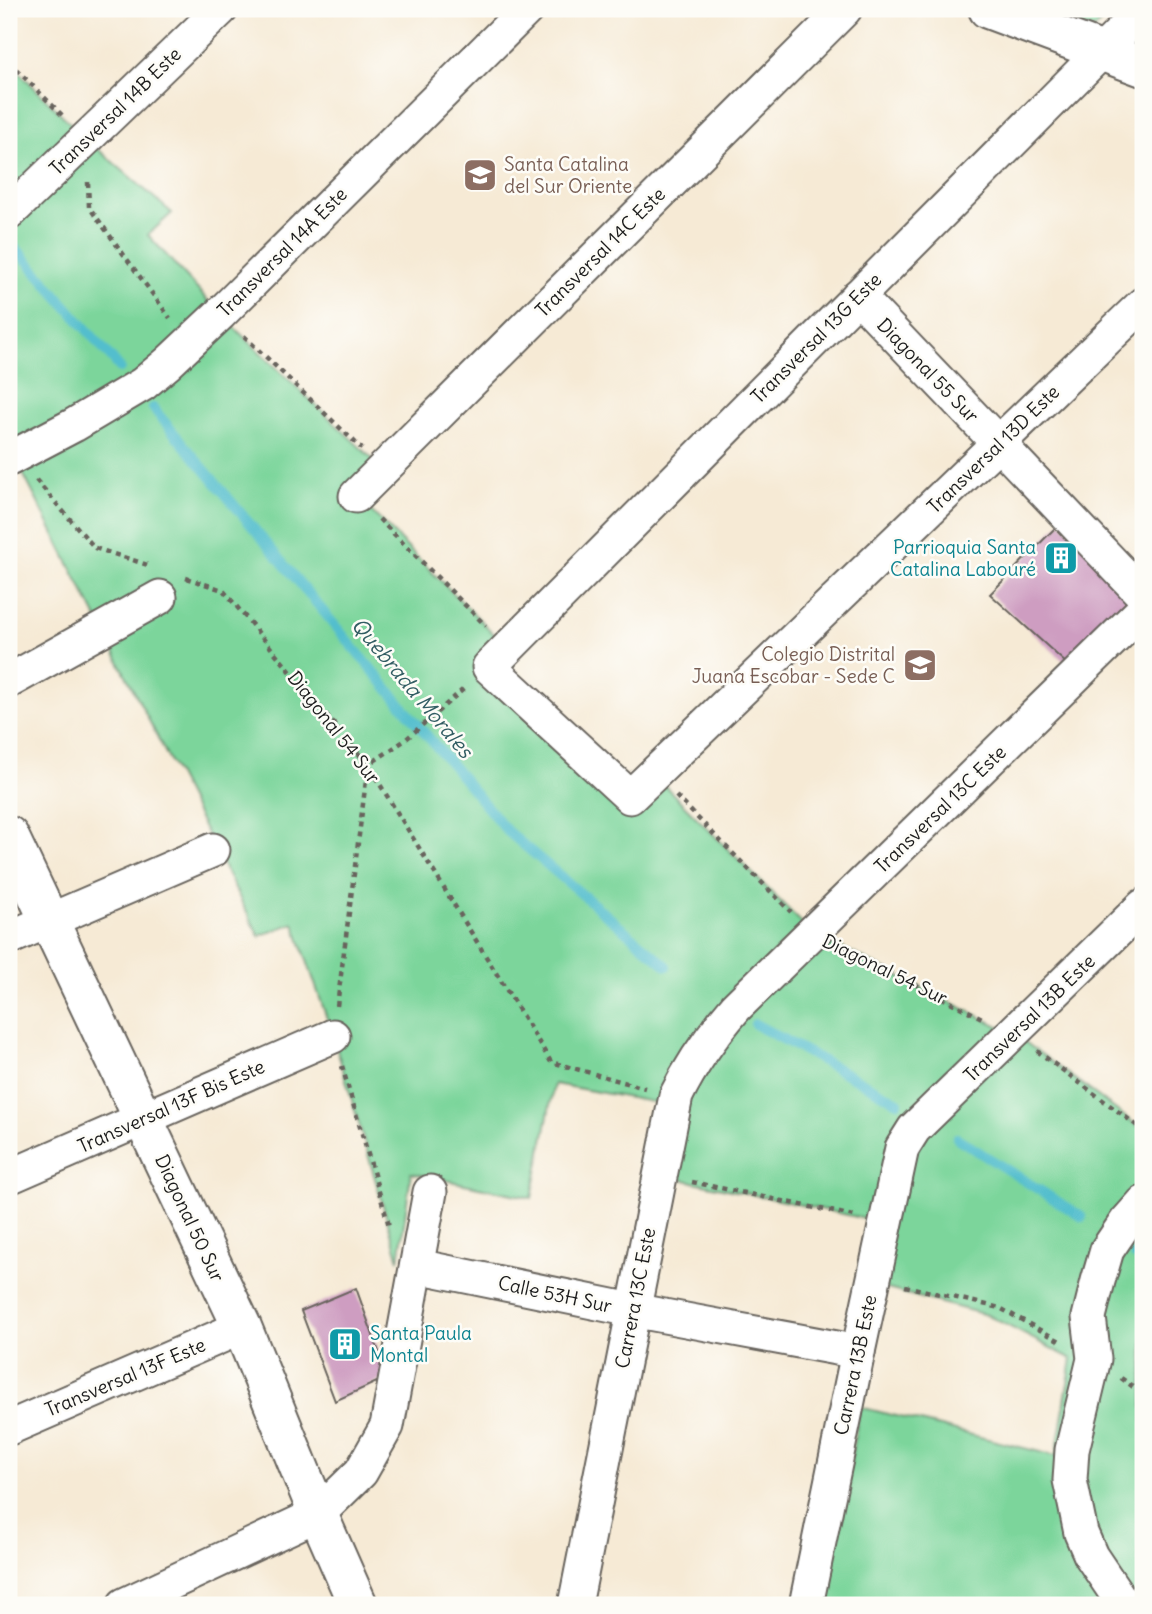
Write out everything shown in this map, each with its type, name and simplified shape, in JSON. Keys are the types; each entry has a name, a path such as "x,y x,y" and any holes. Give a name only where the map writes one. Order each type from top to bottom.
{"street":[{"name":"Transversal 14B Este","path":"9,213 221,9"},
{"name":"Transversal 14A Este","path":"12,458 143,384 220,314 527,9"},
{"name":"Transversal 14C Este","path":"356,496 845,9"},
{"path":"988,9 1143,67"},
{"name":"Transversal 13G Este","path":"498,657 1143,10"},
{"name":"Diagonal 55 Sur","path":"858,296 1143,595"},
{"name":"Transversal 13D Este","path":"498,657 630,797 1143,304"},
{"path":"9,681 165,580"},
{"name":"Transversal 13C Este","path":"736,1007 1143,610"},
{"name":"Diagonal 50 Sur","path":"9,836 242,1327 358,1605"},
{"path":"9,938 213,850"},
{"name":"Transversal 13B Este","path":"914,1129 1143,906"},
{"name":"Carrera 13C Este","path":"575,1605 676,1096 702,1049 736,1007"},
{"name":"Transversal 13F Bis Este","path":"9,1177 333,1036"},
{"name":"Carrera 13B Este","path":"806,1605 902,1147 914,1129"},
{"path":"124,1605 318,1514 360,1472 387,1426 430,1192"},
{"path":"1124,1605 1091,1556 1081,1533 1070,1480 1072,1450 1094,1359 1089,1317 1107,1251 1134,1212"},
{"name":"Calle 53H Sur","path":"417,1266 858,1352"},
{"name":"Transversal 13F Este","path":"9,1428 242,1327"}],"path":[{"path":"9,62 86,139 89,207 188,344"},
{"path":"220,314 383,469"},
{"name":"Diagonal 54 Sur","path":"12,458 96,548 165,580 223,590 368,765 551,1062 676,1096"},
{"path":"356,496 498,657 404,741 368,765 333,1036 391,1233"},
{"name":"Diagonal 54 Sur","path":"653,774 812,933 1013,1033 1143,1130"},
{"path":"660,1175 886,1223"},
{"path":"874,1279 1000,1308 1094,1359 1143,1394"}],"green space":[{"path":"1031,9 1114,9 1094,30"},
{"path":"9,62 86,139 172,213 148,235 220,314 383,469 356,496 508,648 489,667 629,797 653,774 812,933 1013,1033 1143,1130 1143,1605 825,1605 860,1407 1056,1456 1072,1359 987,1315 872,1285 885,1223 675,1178 685,1108 554,1084 532,1198 411,1173 399,1260 333,1036 294,923 259,936 9,446"}],"building":[{"name":"Parrioquia Santa Catalina Labouré","path":"1061,522 1139,599 1068,665 990,594"},
{"name":"Santa Paula Montal","path":"356,1288 388,1377 335,1401 301,1311"}],"waterway":[{"name":"Quebrada Morales","path":"16,248 120,368"},
{"name":"Quebrada Morales","path":"153,408 507,831 667,966"},
{"name":"Quebrada Morales","path":"755,1024 898,1102"},
{"name":"Quebrada Morales","path":"957,1138 1082,1217"},
{"name":"Quebrada Morales","path":"1135,1255 1143,1261"}],"place":[{"name":"Santa Catalina del Sur Oriente","path":"480,175"},
{"name":"Parrioquia Santa Catalina Labouré","path":"1061,558"},
{"name":"Colegio Distrital Juana Escobar - Sede C","path":"920,665"},
{"name":"Santa Paula Montal","path":"345,1344"}]}
